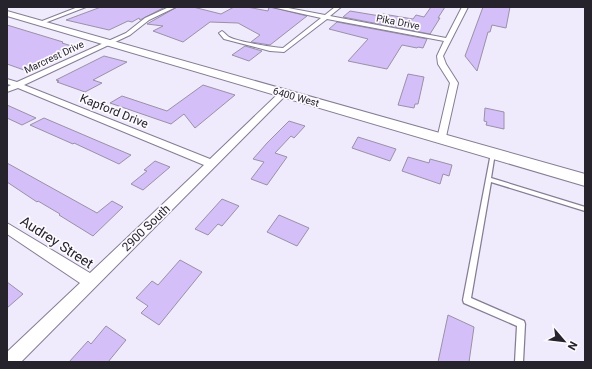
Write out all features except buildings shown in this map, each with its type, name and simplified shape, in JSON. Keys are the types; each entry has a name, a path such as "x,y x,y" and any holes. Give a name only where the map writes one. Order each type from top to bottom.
{"street":[{"path":"40,23 83,7"},
{"name":"Marcrest Drive","path":"7,90 133,31 149,18 173,7"},
{"name":"Pika Drive","path":"275,7 447,40"},
{"path":"222,33 226,38 270,49 282,50 289,47 338,7"},
{"path":"442,139 454,86 453,80 440,58 447,40 465,7"},
{"name":"6400 West","path":"7,13 585,180"},
{"name":"Kapford Drive","path":"7,81 212,164"},
{"name":"2900 South","path":"9,362 284,93"},
{"name":"Audrey Street","path":"7,228 91,282"}],"lane":[{"path":"493,153 467,300 521,324 520,362"},
{"path":"488,179 585,209"}]}
